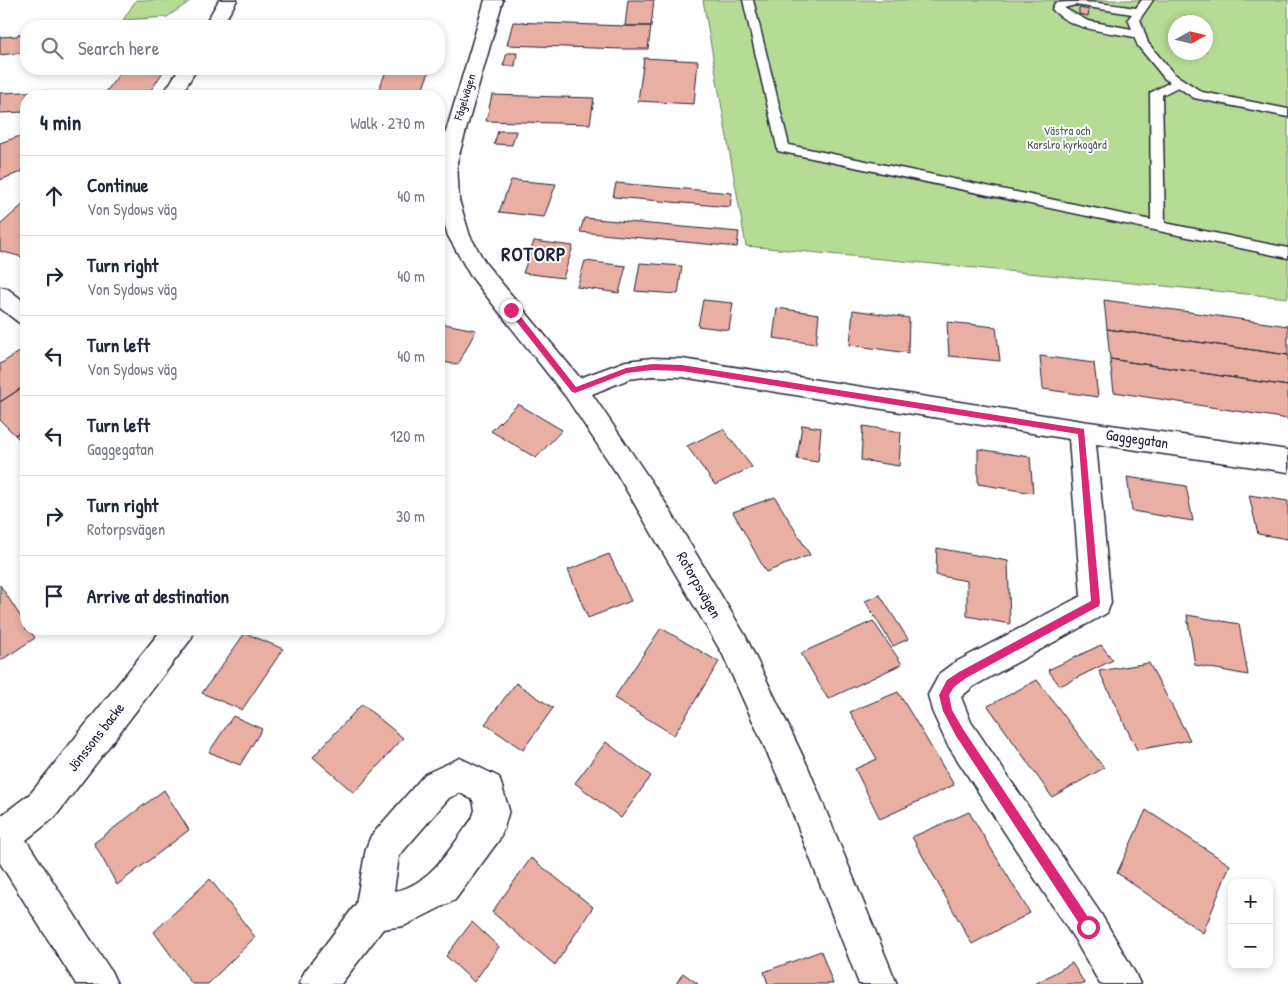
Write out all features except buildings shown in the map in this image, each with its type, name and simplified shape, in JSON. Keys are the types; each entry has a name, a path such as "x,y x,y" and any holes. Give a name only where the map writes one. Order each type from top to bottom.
{"street":[{"path":"216,20 228,0"},
{"name":"Fågelvägen","path":"447,226 447,162 494,0"},
{"path":"175,90 184,75"},
{"name":"Rotorpsvägen","path":"447,226 459,236 478,269 575,390 653,507 734,645 796,779 878,984"},
{"path":"0,295 20,311"},
{"name":"Gaggegatan","path":"575,390 626,370 652,367 682,368 1082,432 1288,461"},
{"path":"1082,432 1096,603 962,675 950,684 944,695 948,711 959,733 1088,927 1121,984"},
{"name":"Jönssons backe","path":"1,834 43,805 175,635"},
{"path":"1,834 98,984"},
{"path":"318,984 373,912"}],"lane":[{"path":"748,0 783,148 1288,253"},
{"path":"1148,0 1134,19 1142,44 1169,76 1198,95 1288,113"},
{"path":"1139,12 1075,2 1059,4 1058,9 1064,15 1080,21 1139,34"},
{"path":"1158,225 1156,92 1179,82"}],"green space":[{"path":"136,0 192,0 167,17 123,20"},
{"name":"Västra och Karslro kyrkogård","path":"703,0 1288,0 1288,298 746,246"}],"district":[{"name":"ROTORP","path":"534,254"}],"route":[{"path":"511,310 575,390 626,370 652,367 682,368 1082,432 1096,603 962,675 950,684 944,695 948,711 959,733 1088,927"}]}
